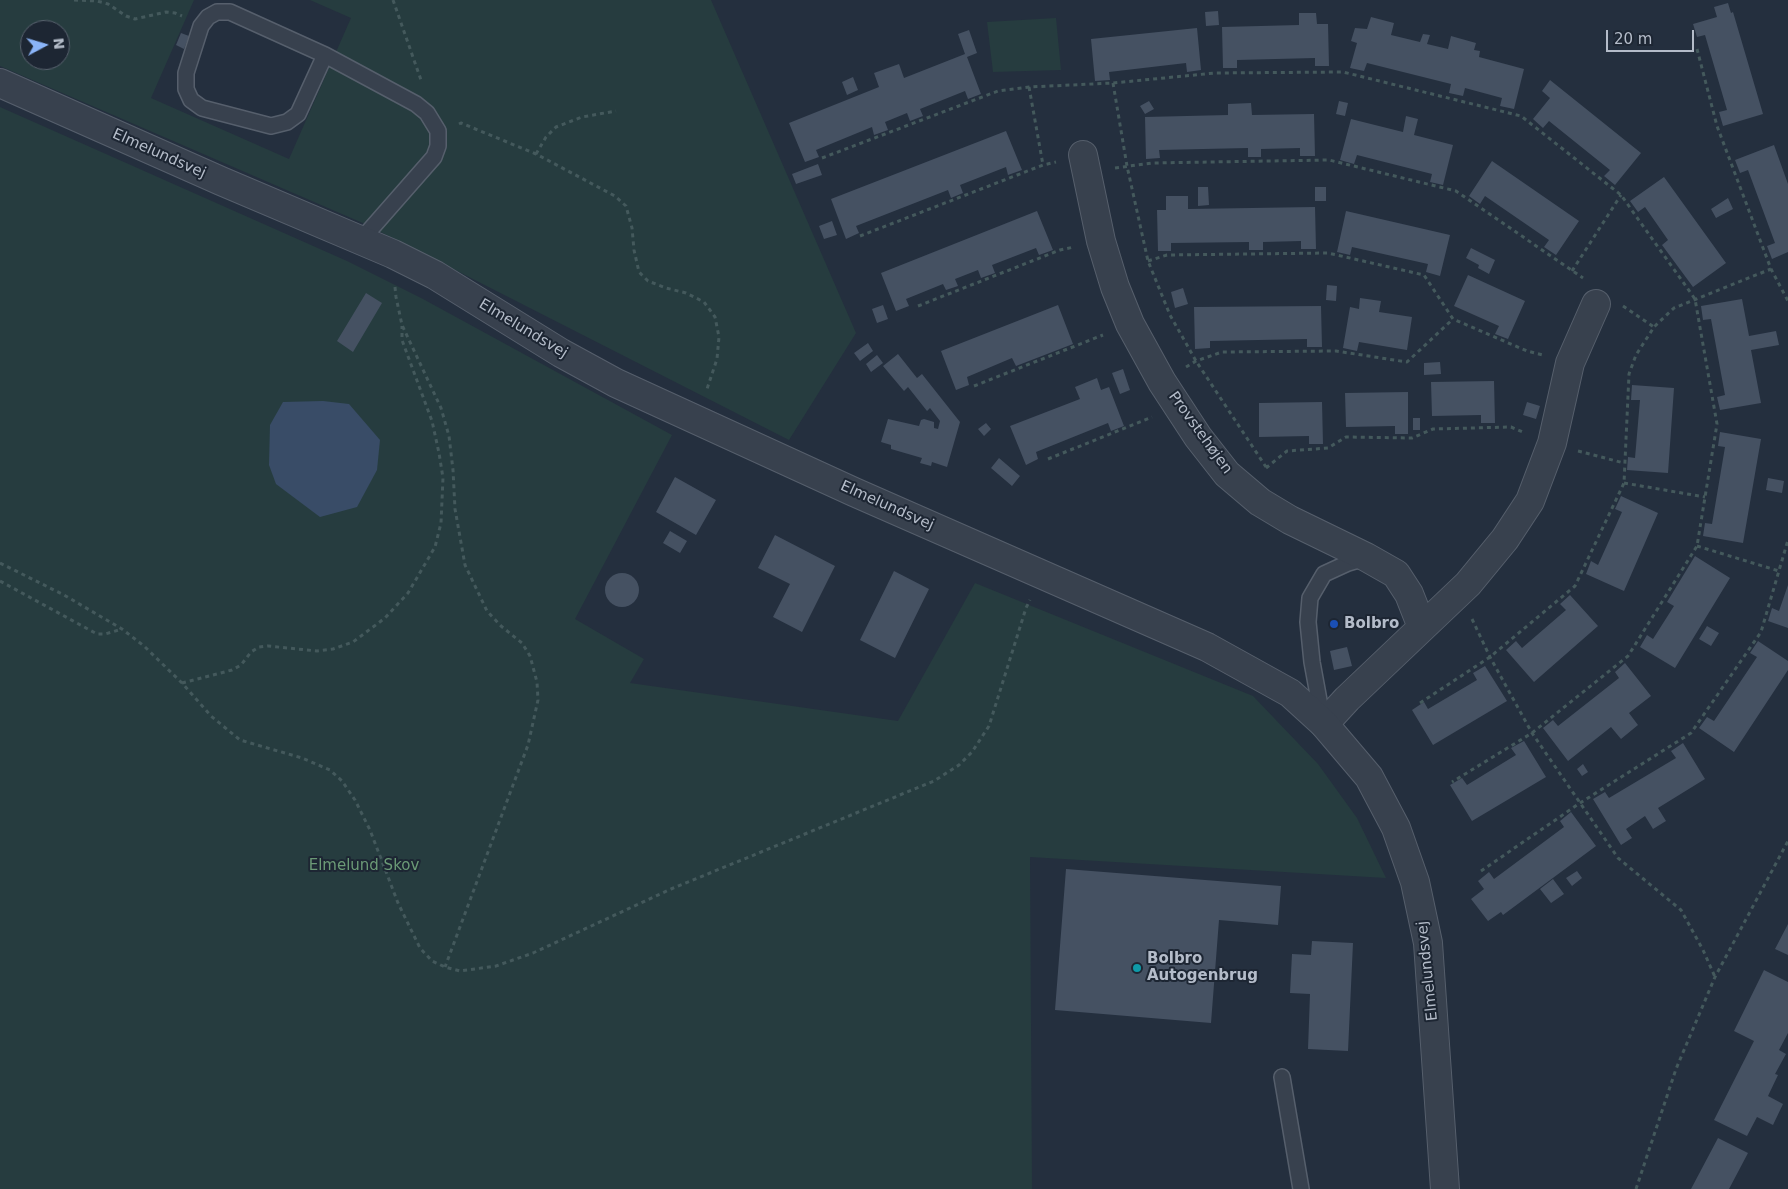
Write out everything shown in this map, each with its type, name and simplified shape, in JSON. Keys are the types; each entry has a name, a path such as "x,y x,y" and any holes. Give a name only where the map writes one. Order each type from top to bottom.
{"street":[{"name":"Elmelundsvej","path":"0,83 221,181 394,254 435,275 561,353 616,383 694,420 1207,648 1290,693 1324,724 1369,777 1396,828 1415,882 1428,944 1445,1189"},
{"name":"Provstehøjen","path":"1085,164 1101,241 1115,287 1130,324 1169,392 1198,437 1227,474 1260,502 1290,520 1366,557 1396,574 1408,594 1422,627"},
{"path":"1324,724 1347,698 1468,584 1505,539 1530,501 1552,443 1570,363 1599,295"}],"lane":[{"path":"325,55 298,114 287,122 271,126 202,108 191,100 186,89 186,73 201,26 208,17 217,12 230,12 325,55 416,104 427,113 438,131 438,146 434,157 362,239"},
{"path":"1324,724 1312,662 1308,622 1310,598 1324,574 1366,557"},
{"path":"1282,1077 1301,1189"}],"path":[{"path":"74,0 103,2 135,20 166,12 175,13 189,19"},
{"path":"393,0 424,87"},
{"path":"1697,49 1718,126 1771,269 1788,301"},
{"path":"822,158 998,91 1029,87 1113,83 1215,73 1343,72 1521,116 1622,195 1695,299 1717,424 1697,546 1628,656 1532,733 1452,782"},
{"path":"1029,87 1043,165"},
{"path":"536,154 546,137 556,127 582,117 616,111"},
{"path":"438,131 461,123 536,154 615,196 626,206 632,228 639,272 648,281 686,293 704,302 715,317 719,337 717,359 707,390 694,420"},
{"path":"860,236 1043,165 1329,160 1456,192 1572,271 1599,295 1654,327"},
{"path":"1572,271 1622,195"},
{"path":"918,306 1060,250 1101,241"},
{"path":"1148,261 1167,256 1328,253 1424,276 1453,319 1527,351 1570,363"},
{"path":"182,683 232,670 241,665 251,652 259,648 268,646 317,651 333,650 353,642 385,618 408,593 435,547 441,523 443,478 440,453 432,421 402,340 402,325 396,297 394,254"},
{"path":"1420,703 1490,658 1576,586 1624,483 1629,374 1636,355 1654,327 1674,308 1771,269"},
{"path":"1048,459 1152,417 1169,392 1196,361 1222,352 1336,350 1407,362 1453,319"},
{"path":"974,386 1130,324"},
{"path":"402,325 441,408 449,436 455,509 459,541 465,565 487,611 522,643 530,656 537,682 538,700 528,745 445,968"},
{"path":"1266,468 1287,451 1328,448 1346,437 1412,438 1432,429 1511,427 1552,443 1624,463"},
{"path":"1624,483 1705,496"},
{"path":"1482,871 1580,803 1691,733 1761,632 1788,540"},
{"path":"1697,546 1779,571"},
{"path":"0,563 64,594 122,629 144,646 182,683 211,716 240,740 302,758 330,770 342,781 355,800 370,830 398,903 420,948 432,961 445,968 460,971 496,966 533,953 671,889 927,784 959,765 972,752 989,726 1026,608 1044,575"},
{"path":"0,580 98,634 122,629"},
{"path":"1636,1189 1676,1068 1714,978 1788,841"}],"green space":[{"path":"0,0 194,0 151,98 289,159 351,18 310,0 711,0 856,333 789,440 365,224 0,66"},
{"path":"1056,18 1061,70 993,72 987,22"},
{"name":"Elmelund Skov","path":"0,107 347,261 423,299 672,435 575,619 644,659 630,683 898,721 975,583 1253,696 1318,764 1357,818 1386,878 1030,857 1032,1189 0,1189"}],"water":[{"path":"323,401 349,404 380,440 377,470 357,507 320,517 276,484 269,465 270,425 283,402"}],"building":[{"path":"1728,3 1731,13 1733,12 1763,114 1723,126 1719,112 1727,110 1705,35 1697,37 1693,24 1717,17 1714,7"},
{"path":"1218,11 1219,25 1206,26 1205,12"},
{"path":"1299,13 1316,13 1317,24 1328,24 1329,66 1315,66 1315,58 1237,60 1237,68 1223,68 1222,27 1299,25"},
{"path":"1371,17 1394,23 1391,35 1420,42 1423,34 1430,35 1427,44 1448,49 1451,36 1476,43 1474,50 1480,51 1479,57 1524,69 1514,109 1500,106 1502,98 1465,88 1463,96 1449,93 1451,84 1367,63 1364,71 1350,68 1357,43 1351,41 1355,28 1367,29"},
{"path":"1197,28 1201,70 1187,72 1186,63 1109,72 1110,80 1095,81 1091,39"},
{"path":"969,30 977,53 967,57 981,94 968,99 965,91 920,109 923,116 910,121 907,113 885,122 888,130 874,135 872,127 816,150 819,157 805,162 789,123 879,87 874,73 899,64 904,78 965,54 958,34"},
{"path":"181,33 189,36 184,49 176,45"},
{"path":"853,77 858,90 847,95 842,82"},
{"path":"1550,80 1641,153 1615,185 1604,176 1610,170 1549,121 1543,128 1533,119 1550,98 1542,91"},
{"path":"1149,101 1154,109 1145,114 1140,106"},
{"path":"1339,101 1348,103 1345,116 1336,114"},
{"path":"1251,103 1252,115 1314,114 1315,156 1300,156 1300,148 1261,149 1261,157 1248,157 1248,148 1159,150 1160,158 1146,159 1145,117 1228,115 1228,104"},
{"path":"1406,116 1418,119 1414,135 1453,145 1443,185 1430,182 1432,174 1357,155 1354,164 1340,160 1351,119 1403,132"},
{"path":"1006,131 1022,170 1008,175 1006,167 960,185 963,193 951,198 948,190 856,226 859,233 846,239 831,199"},
{"path":"1774,145 1788,184 1788,252 1772,259 1767,246 1775,243 1748,170 1740,173 1735,160"},
{"path":"1492,161 1579,221 1556,255 1544,247 1549,240 1485,196 1480,204 1469,196"},
{"path":"818,164 822,175 796,184 792,174"},
{"path":"1664,177 1726,263 1693,287 1662,245 1668,240 1645,207 1638,212 1630,201"},
{"path":"1198,187 1208,187 1209,205 1198,206"},
{"path":"1315,187 1326,187 1326,201 1315,201"},
{"path":"1166,196 1188,196 1188,209 1315,207 1316,249 1301,249 1301,241 1263,242 1263,250 1249,250 1249,242 1171,243 1171,251 1158,251 1157,210 1166,210"},
{"path":"1728,198 1733,209 1716,218 1711,209"},
{"path":"1037,211 1053,250 1039,255 1036,248 992,265 995,273 981,278 978,270 955,279 958,286 946,290 943,284 906,299 909,306 896,311 881,273"},
{"path":"1346,211 1450,235 1440,276 1426,272 1428,264 1352,247 1350,255 1337,252"},
{"path":"832,221 837,235 824,239 819,226"},
{"path":"1471,248 1495,260 1489,274 1478,268 1479,265 1466,258"},
{"path":"1468,275 1525,301 1508,339 1495,334 1499,326 1454,306"},
{"path":"1327,285 1337,286 1336,301 1326,300"},
{"path":"1183,288 1188,304 1175,308 1171,292"},
{"path":"366,293 382,303 353,352 337,341"},
{"path":"1360,298 1381,301 1379,312 1412,317 1407,350 1359,342 1357,351 1343,348 1350,307 1359,309"},
{"path":"1742,299 1749,336 1776,331 1779,345 1751,350 1761,403 1720,410 1717,397 1725,395 1711,319 1703,320 1701,306"},
{"path":"883,305 888,319 877,323 872,309"},
{"path":"1058,305 1073,344 1016,366 1012,358 967,377 969,385 956,390 941,351"},
{"path":"1321,306 1322,347 1307,347 1307,339 1210,341 1210,348 1195,349 1194,307"},
{"path":"868,343 873,351 860,361 854,353"},
{"path":"898,354 917,378 922,374 960,422 947,467 932,462 931,466 920,463 922,458 891,449 891,445 881,442 888,419 919,426 921,420 924,419 934,422 934,428 938,429 940,421 930,408 927,411 908,387 904,391 883,366"},
{"path":"877,355 883,363 871,372 866,364"},
{"path":"1440,362 1441,374 1424,375 1424,363"},
{"path":"1123,369 1130,390 1120,394 1112,373"},
{"path":"1097,378 1101,390 1109,387 1124,426 1111,431 1108,423 1036,452 1038,459 1026,465 1010,426 1080,399 1075,387"},
{"path":"1494,381 1495,423 1481,423 1481,415 1432,416 1431,382"},
{"path":"1632,385 1674,388 1668,473 1627,470 1628,457 1635,458 1640,400 1631,400"},
{"path":"1408,392 1408,434 1395,434 1395,426 1346,427 1345,393"},
{"path":"1322,402 1323,444 1309,444 1309,436 1259,437 1259,403"},
{"path":"1527,402 1540,406 1536,419 1523,415"},
{"path":"1413,418 1420,418 1420,430 1413,430"},
{"path":"986,423 991,429 984,436 978,429"},
{"path":"1720,432 1761,439 1743,543 1703,536 1705,523 1712,524 1725,447 1718,446"},
{"path":"999,458 1020,476 1012,486 991,468"},
{"path":"675,477 716,500 696,535 656,512"},
{"path":"1768,478 1784,481 1782,493 1766,490"},
{"path":"1621,496 1658,513 1624,591 1586,574 1591,561 1598,565 1622,512 1615,509"},
{"path":"670,531 687,541 680,553 663,543"},
{"path":"775,535 835,566 802,632 773,617 790,584 758,568"},
{"path":"1695,556 1730,578 1675,668 1640,647 1647,635 1653,639 1674,606 1667,602"},
{"path":"894,571 929,589 895,658 860,640"},
{"path":"622,573 629,574 634,578 638,583 638,597 634,602 629,606 622,607 615,606 610,602 606,597 605,590 606,583 610,578 615,574"},
{"path":"1788,585 1788,628 1768,621 1772,608 1779,611"},
{"path":"1570,595 1598,626 1534,682 1506,650 1516,641 1522,648 1566,610 1560,604"},
{"path":"1707,626 1719,633 1711,646 1699,639"},
{"path":"1758,641 1788,661 1788,670 1734,752 1699,728 1707,717 1714,721 1757,657 1750,653"},
{"path":"1347,647 1352,666 1334,670 1330,651"},
{"path":"1625,663 1651,696 1629,713 1638,725 1621,739 1611,727 1568,761 1543,728 1553,720 1558,726 1619,678 1615,672"},
{"path":"1485,666 1507,701 1433,745 1412,710 1424,702 1428,709 1477,680 1473,673"},
{"path":"1524,741 1546,777 1472,821 1450,785 1462,778 1467,785 1516,755 1511,748"},
{"path":"1683,743 1705,779 1658,808 1666,821 1653,829 1645,816 1626,829 1632,838 1621,845 1593,799 1605,792 1609,798 1676,758 1671,751"},
{"path":"1583,764 1588,772 1582,776 1577,769"},
{"path":"1571,812 1596,846 1503,915 1501,912 1488,921 1471,899 1484,889 1478,881 1489,872 1494,879 1564,827 1560,821"},
{"name":"Bolbro Autogenbrug","path":"1066,869 1281,886 1278,925 1219,920 1211,1023 1055,1010"},
{"path":"1577,871 1582,878 1572,886 1566,878"},
{"path":"1553,879 1564,894 1551,903 1540,889"},
{"path":"1788,924 1788,955 1775,949"},
{"path":"1312,941 1353,943 1348,1051 1308,1049 1310,994 1290,993 1292,954 1311,955"},
{"path":"1764,970 1788,982 1788,1033 1779,1050 1786,1054 1775,1074 1778,1075 1768,1096 1783,1104 1773,1125 1757,1117 1747,1136 1714,1120 1754,1041 1734,1031"},
{"path":"1718,1138 1748,1153 1729,1189 1691,1189"}],"place":[{"name":"Bolbro","path":"1334,624"},
{"name":"Bolbro Autogenbrug","path":"1137,968"}]}
